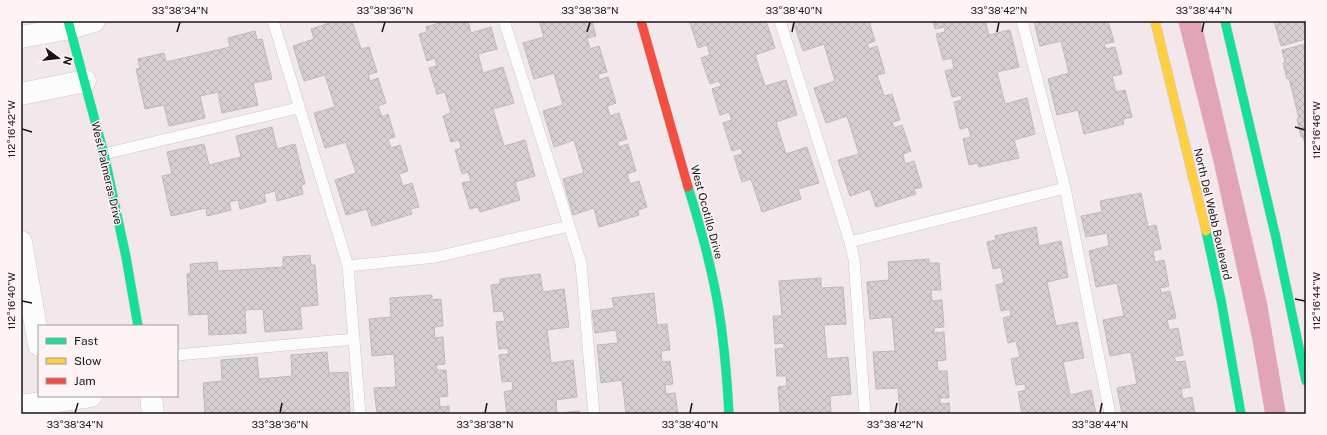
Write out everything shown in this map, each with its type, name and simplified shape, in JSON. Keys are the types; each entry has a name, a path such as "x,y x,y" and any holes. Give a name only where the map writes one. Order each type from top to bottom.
{"street":[{"path":"21,36 69,24 94,21"},
{"name":"West Ocotillo Drive","path":"640,21 702,232 718,304 726,363 729,414"},
{"name":"North Del Webb Boulevard","path":"1155,21 1201,209 1221,300 1241,414"},
{"path":"1225,21 1276,238 1306,381"},
{"name":"West Palmeras Drive","path":"69,24 104,154 126,257 138,325"},
{"path":"21,94 85,81"},
{"path":"21,242 38,339"},
{"path":"21,406 48,399 77,397"},
{"path":"150,397 154,414"}],"lane":[{"path":"273,21 298,108 348,266 360,414"},
{"path":"504,21 581,264 594,414"},
{"path":"780,21 850,242 854,259 865,414"},
{"path":"1022,21 1065,188 1110,414"},
{"path":"104,154 298,108"},
{"path":"850,242 1065,188"},
{"path":"348,266 436,256 568,226"},
{"path":"178,355 354,339"}],"shaded area":[{"path":"1178,21 1201,21 1267,303 1286,414 1265,414 1252,338 1214,164"}],"building":[{"path":"335,21 352,21 361,49 369,47 377,72 368,75 370,81 378,78 386,103 378,106 382,117 388,114 395,137 388,139 391,148 400,145 408,171 399,174 403,186 412,183 419,207 410,209 412,214 372,226 367,209 346,215 335,180 356,173 346,142 325,148 314,113 335,107 325,75 304,81 293,46 314,39 311,29"},
{"path":"446,21 468,21 471,33 491,27 497,49 478,54 483,73 503,67 514,103 493,109 504,146 525,140 535,176 515,182 520,200 480,212 478,207 470,209 462,183 471,181 468,172 462,174 455,150 461,148 459,140 451,142 443,116 451,113 445,92 437,94 429,68 437,66 435,58 427,61 419,34 427,32 426,27"},
{"path":"539,21 592,21 596,36 587,38 590,49 599,46 607,72 598,74 599,80 608,77 616,103 607,106 610,116 619,113 627,139 617,142 619,147 628,144 636,171 627,174 630,184 639,181 647,207 638,210 639,215 599,227 594,208 573,215 563,179 584,173 574,140 554,147 543,111 563,105 554,73 534,79 523,43 544,37"},
{"path":"766,21 775,48 755,55 765,86 786,80 797,115 776,122 786,154 807,147 819,183 798,189 801,199 762,212 751,179 742,182 734,156 743,154 741,148 732,151 723,123 732,120 729,112 720,115 712,89 721,86 719,81 710,84 701,58 710,55 707,45 698,48 690,22"},
{"path":"793,21 869,21 875,41 867,44 869,49 877,46 885,73 877,75 884,96 892,94 900,120 892,122 894,128 902,125 911,151 903,154 905,164 914,161 922,187 914,189 916,194 876,207 870,189 850,196 838,160 859,154 847,116 826,123 814,88 835,81 824,44 803,51"},
{"path":"933,21 985,21 989,35 1010,30 1019,67 997,72 1005,104 1027,98 1035,134 1014,140 1019,158 979,167 977,163 969,165 963,139 971,137 968,127 960,129 954,102 962,100 961,95 952,97 945,71 954,69 952,58 943,60 936,34 945,32 944,27 935,29"},
{"path":"1034,21 1108,21 1114,42 1104,44 1106,49 1115,47 1122,74 1112,76 1116,92 1125,90 1132,117 1123,119 1124,124 1084,134 1078,110 1057,115 1048,79 1069,73 1061,41 1040,46"},
{"path":"1274,21 1306,21 1306,39 1281,46"},
{"path":"255,31 257,40 262,39 272,79 253,83 258,105 222,113 218,92 200,96 205,118 169,126 164,105 145,109 136,69 140,68 138,59 164,53 166,62 230,47 228,38"},
{"path":"1306,44 1306,148 1303,137 1301,137 1297,119 1299,118 1289,78 1287,79 1283,63 1285,63 1282,50"},
{"path":"272,127 277,149 295,144 305,184 301,185 303,194 277,201 275,191 264,194 266,202 240,209 238,200 229,202 231,210 207,216 206,208 171,216 162,176 172,174 167,152 204,144 209,165 241,157 236,136"},
{"path":"1141,193 1148,227 1156,225 1161,249 1153,251 1155,262 1164,260 1169,286 1160,288 1161,293 1170,291 1176,318 1167,320 1169,330 1178,328 1183,355 1174,357 1176,362 1185,361 1190,387 1181,389 1183,399 1192,397 1195,414 1122,414 1117,388 1137,384 1131,352 1110,356 1103,320 1124,316 1117,283 1096,287 1089,251 1109,246 1107,233 1086,237 1081,216 1102,212 1100,201"},
{"path":"1036,227 1039,246 1061,241 1068,277 1047,282 1056,326 1077,322 1084,358 1063,362 1070,395 1091,390 1096,414 1022,414 1018,392 1026,390 1025,384 1016,385 1011,359 1020,357 1016,341 1008,343 1003,318 1011,316 1010,309 1001,311 996,285 1004,283 1001,267 993,269 987,242 996,240 995,236"},
{"path":"310,255 311,265 315,265 318,305 300,307 302,329 265,332 263,309 245,310 246,333 209,335 208,314 189,315 187,274 191,273 190,264 217,262 218,271 283,267 283,257"},
{"path":"929,259 929,263 939,263 941,290 931,290 932,301 942,300 944,327 934,328 934,333 944,332 946,360 937,361 938,371 947,371 949,398 940,398 940,404 949,403 950,414 900,414 898,388 876,389 873,352 895,351 892,317 870,319 867,282 889,280 888,262"},
{"path":"540,274 543,292 564,289 569,327 547,330 551,363 573,360 577,397 556,400 557,413 579,411 580,414 507,414 504,392 513,390 512,381 502,382 499,355 509,354 508,348 499,349 496,322 505,321 503,311 494,312 491,285 500,284 500,279"},
{"path":"821,278 821,288 843,287 846,324 824,325 827,359 848,357 851,394 830,396 831,414 780,413 778,387 787,386 786,376 777,376 775,349 784,348 784,343 775,344 773,316 782,316 779,281"},
{"path":"654,293 657,325 667,324 670,350 661,351 662,362 670,361 673,384 665,385 666,394 675,393 678,414 619,414 626,413 622,380 601,383 597,345 618,343 616,330 595,333 592,311 614,308 612,298"},
{"path":"432,295 432,300 441,299 443,326 434,327 435,338 443,337 445,364 436,365 437,370 446,370 448,396 439,397 440,407 449,406 449,414 377,414 374,388 396,387 394,354 372,356 369,319 391,317 390,298"},
{"path":"327,352 329,373 348,372 350,413 205,414 203,383 222,381 221,360 257,357 259,379 292,376 291,355"}],"traffic: fast":[{"path":"68,21 104,154 126,257 138,325"},
{"path":"1225,21 1276,238 1306,381"},
{"path":"688,187 705,245 718,305 725,359 729,414"},
{"path":"1206,231 1221,300 1241,414"}],"traffic: slow":[{"path":"1155,21 1206,231"}],"traffic: jam":[{"path":"641,21 688,187"}]}
